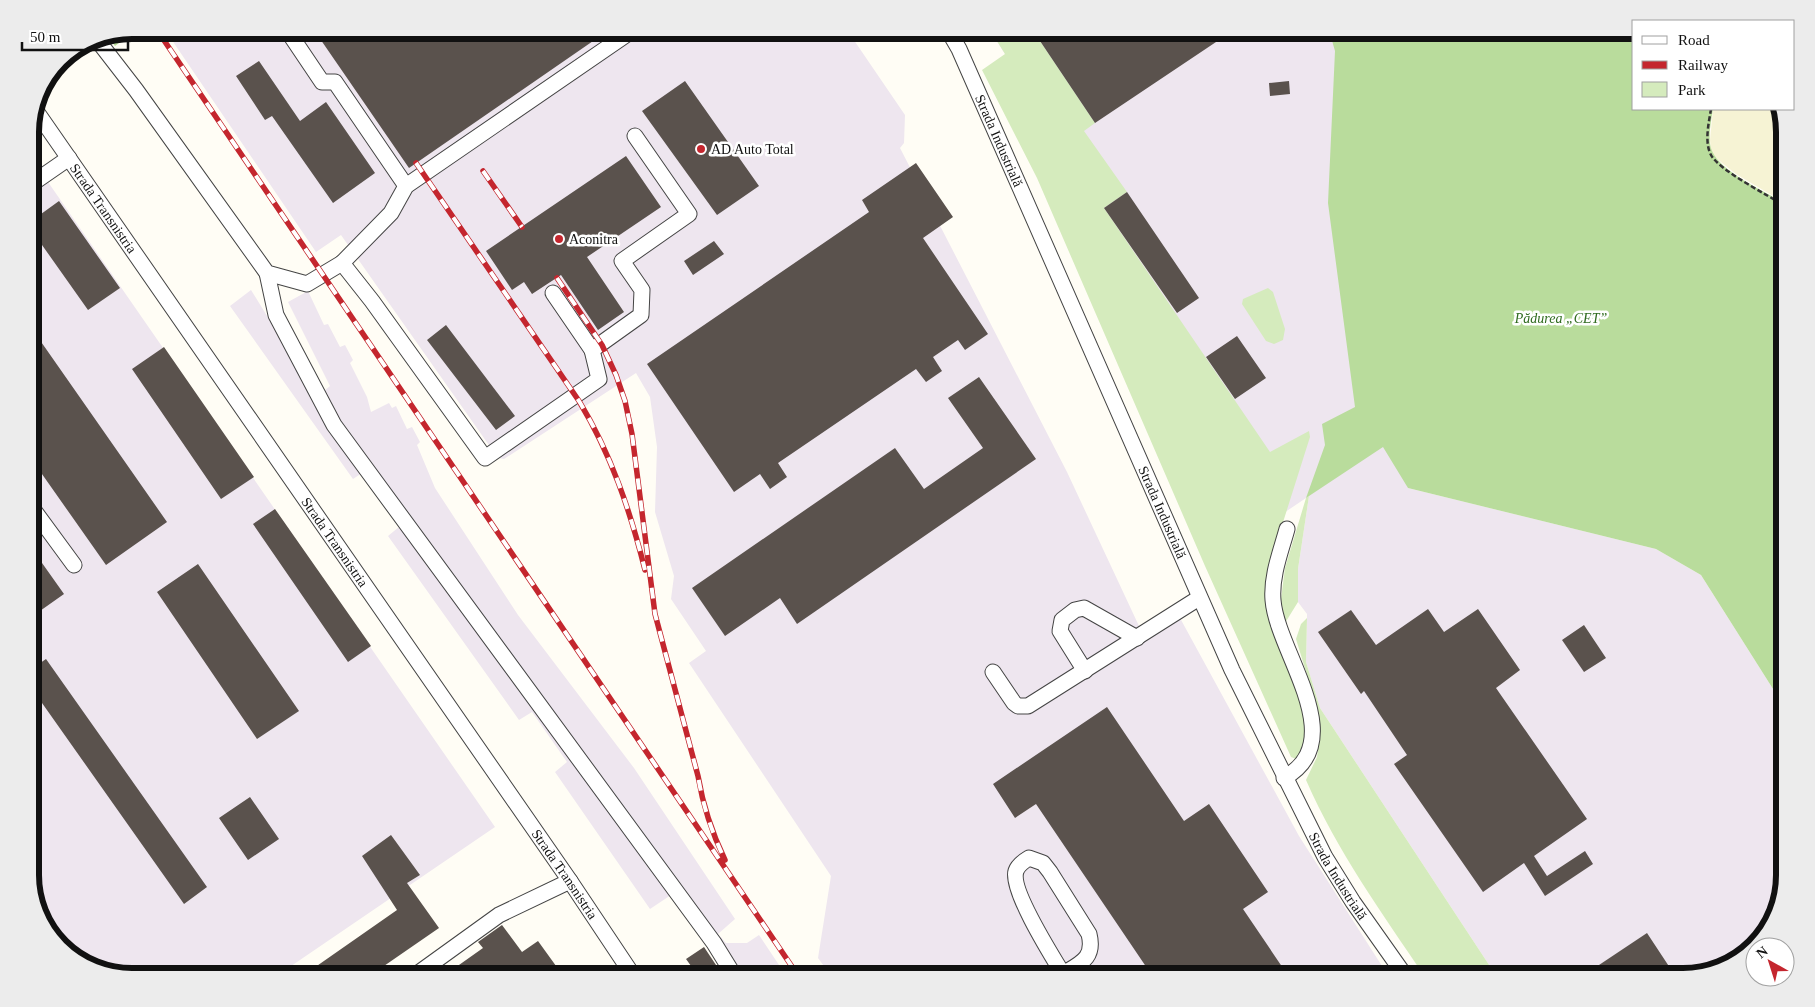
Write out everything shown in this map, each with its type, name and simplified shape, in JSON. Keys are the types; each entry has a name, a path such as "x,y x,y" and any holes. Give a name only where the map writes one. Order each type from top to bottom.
{"street":[{"path":"293,39 322,82 335,82 406,186"},
{"path":"267,273 307,284 342,263 391,213 406,186 620,39"},
{"name":"Strada Industrială","path":"953,39 1064,285 1200,598 1284,778 1325,857 1353,902 1400,968"},
{"path":"101,44 136,90 267,273 276,315 334,426 714,944 729,968"},
{"name":"Strada Transnistria","path":"40,117 570,881 628,968"},
{"path":"592,350 642,315 642,290 622,261 689,214 634,136"},
{"path":"39,179 69,158"},
{"path":"342,263 372,301 485,458 599,378 592,350 553,293"},
{"path":"39,517 74,565"},
{"path":"1284,778 1298,768 1310,752 1313,728 1307,702 1279,628 1273,599 1278,560 1287,529"},
{"path":"993,672 1014,702 1022,707 1038,702 1200,598"},
{"path":"1085,671 1060,631 1062,620 1075,610 1088,609 1138,638"},
{"path":"1060,968 1023,902 1016,882 1016,872 1021,863 1029,858 1043,863 1089,934 1092,946 1089,954 1072,968"},
{"path":"425,968 499,915 570,881"}],"path":[{"path":"1711,110 1708,145 1711,155 1722,167 1776,200"}],"shaded area":[{"path":"171,39 853,39 905,115 904,143 900,148 1067,472 1146,641 1180,618 1299,836 1383,968 825,968 818,958 831,876 689,663 706,651 671,599 674,576 655,512 657,447 650,397 636,373 504,459 498,458 341,235 316,252"},
{"path":"996,39 1350,39 1408,488 1656,549 1701,575 1776,694 1776,875 1773,899 1764,922 1753,937 1745,937 1745,945 1740,949 1730,956 1707,965 1683,968 1491,968 1320,708 1306,662 1307,614 1298,602 1298,569 1309,496 1217,558 1005,54"},
{"path":"1713,110 1773,110 1776,126 1776,198 1736,174 1716,158 1711,150"},
{"path":"39,169 495,827 288,968 132,968 108,965 85,956 75,949 54,927 44,905 39,881"},
{"path":"251,290 317,397 330,386 288,302 308,291 324,325 328,324 340,347 345,345 353,360 350,363 367,397 371,412 389,403 392,408 396,406 407,429 412,427 420,442 417,445 435,488 518,615 634,768 735,919 718,934 726,943 747,943 759,935 781,968 731,968 677,891 650,909 555,772 567,762 532,712 519,720 388,536 405,522 365,471 353,479 230,306"}],"green space":[{"path":"996,39 1039,39 1095,123 1084,131 1127,192 1104,208 1270,452 1309,431 1310,437 1272,557 1267,589 1268,612 1305,711 1309,737 1299,760 1291,757 1205,566 1037,178 982,70 1005,54"},
{"name":"Pădurea „CET”","path":"1332,39 1632,39 1632,110 1713,110 1710,141 1712,151 1717,159 1744,181 1776,198 1776,694 1701,575 1656,549 1408,488 1383,447 1306,498 1325,445 1322,424 1355,407 1328,203 1335,51"},
{"path":"123,40 115,46 111,42"},
{"path":"1268,288 1273,292 1285,329 1283,340 1274,344 1266,341 1242,304 1243,299"},
{"path":"1309,496 1298,569 1298,602 1285,623 1281,599 1285,568 1306,498"},
{"path":"1307,618 1306,662 1320,708 1491,968 1419,968 1361,881 1332,832 1306,780 1317,757 1320,735 1318,711 1296,639 1301,624"}],"building":[{"path":"320,39 596,39 409,168"},
{"path":"1039,39 1221,39 1095,123"},
{"path":"259,61 300,121 326,102 375,173 333,203 272,116 265,120 236,76"},
{"name":"AD Auto Total","path":"685,81 759,186 717,215 642,111"},
{"path":"1289,81 1290,94 1270,96 1269,83"},
{"name":"Aconitra","path":"626,156 661,207 587,257 624,312 598,330 561,275 532,294 524,282 512,290 486,251"},
{"path":"916,163 953,217 923,238 988,334 965,350 958,340 933,357 942,371 926,382 916,369 778,463 787,477 770,489 760,474 734,492 647,364 869,212 862,200"},
{"path":"1127,192 1199,298 1177,313 1104,208"},
{"path":"59,201 120,288 88,310 39,241 39,215"},
{"path":"714,241 724,254 693,275 684,261"},
{"path":"446,325 515,416 496,430 427,340"},
{"path":"1237,336 1266,378 1235,399 1206,357"},
{"path":"39,339 167,522 106,565 39,470"},
{"path":"164,347 254,477 221,499 132,369"},
{"path":"979,377 1036,459 797,624 780,598 725,636 692,588 895,448 924,489 983,448 948,398"},
{"path":"275,509 371,646 348,662 253,524"},
{"path":"39,559 64,594 39,612"},
{"path":"198,564 299,711 257,739 157,592"},
{"path":"1428,609 1444,632 1478,609 1520,670 1496,688 1587,819 1534,856 1547,876 1585,851 1593,864 1545,896 1524,863 1483,892 1394,764 1407,755 1364,691 1361,694 1318,632 1351,610 1376,645"},
{"path":"1584,625 1606,658 1584,672 1562,640"},
{"path":"46,659 207,887 184,904 39,699 39,664"},
{"path":"1107,707 1184,821 1209,804 1268,892 1243,909 1283,968 1147,968 1036,804 1015,818 993,784"},
{"path":"250,797 279,839 248,860 219,818"},
{"path":"391,835 420,875 407,883 439,928 381,968 314,968 397,910 362,856"},
{"path":"502,925 522,952 538,941 558,968 455,968 483,948 478,942"},
{"path":"1647,933 1670,968 1594,968"},
{"path":"704,947 718,968 692,968 686,959"}],"railway":[{"path":"163,39 793,968"},
{"path":"416,163 579,401 610,462 626,504 645,570"},
{"path":"483,171 522,227"},
{"path":"557,278 602,345 616,375 625,401 632,434 655,614 705,809 725,860"}],"place":[{"name":"AD Auto Total","path":"701,149"},
{"name":"Aconitra","path":"559,239"}]}
